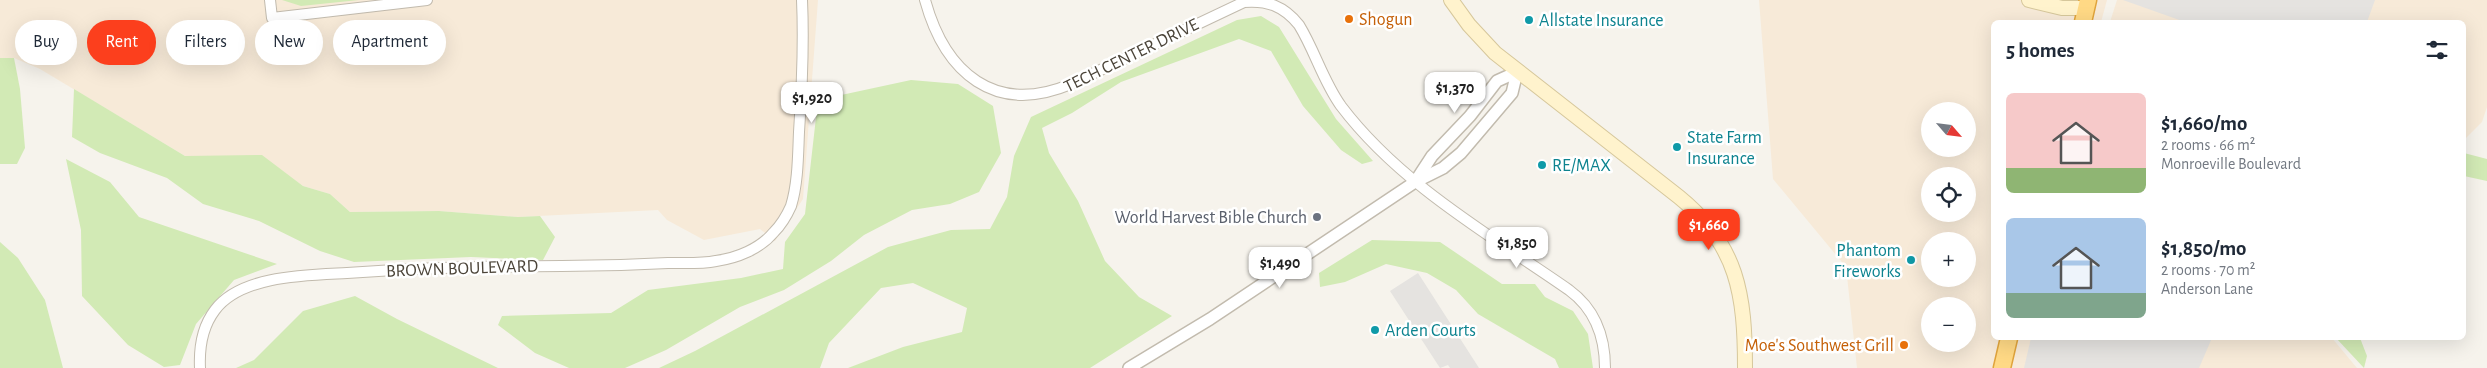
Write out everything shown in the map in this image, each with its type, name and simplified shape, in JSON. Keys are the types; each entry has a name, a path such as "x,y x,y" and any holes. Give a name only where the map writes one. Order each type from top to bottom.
{"highway":[{"path":"2002,368 2009,340"}],"main road":[{"path":"1451,0 1479,36 1517,72 1679,197 1715,233 1730,258 1740,290 1745,332 1745,368"},
{"path":"2029,0 2062,8 2083,8"}],"street":[{"path":"270,0 272,18 427,0"},
{"name":"BROWN BOULEVARD","path":"200,368 200,352 205,328 216,308 232,294 252,284 313,275 461,266 610,266 715,262 756,248 773,234 790,208 797,166 804,47 802,0"},
{"name":"TECH CENTER DRIVE","path":"925,0 942,46 961,70 989,88 1007,94 1028,96 1048,93 1071,84 1244,2 1257,1 1277,6 1292,16 1299,25 1329,88 1340,105 1356,124 1415,182 1576,295 1588,308 1598,325 1604,345 1606,368"},
{"path":"1415,182 1432,156 1470,116 1497,81 1517,72"},
{"path":"1128,368 1210,319 1415,182 1443,168 1461,153 1512,93 1517,72"}],"shaded area":[{"path":"0,0 818,0 803,199 775,241 760,229 704,240 667,220 658,210 518,217 439,211 350,212 330,194 303,186 262,156 185,156 31,65 77,65 77,20 15,20 15,58 0,58"},
{"path":"1759,0 2107,0 2102,20 1991,20 1991,340 2334,340 2357,368 1857,368 1846,267 1773,179"},
{"path":"2117,0 2487,0 2487,107 2482,122 2466,138 2466,20 2111,20"},
{"path":"2123,0 2375,0 2368,20 2179,20"},
{"path":"1418,273 1479,368 1450,368 1448,365 1440,368 1390,291"},
{"path":"2031,340 2211,340 2199,368 2024,368"}],"green space":[{"path":"282,0 359,0 301,6"},
{"path":"1261,16 1279,27 1336,119 1373,161 1362,164 1341,150 1303,106 1271,51 1239,39 1121,82 1072,113 1042,128 1049,153 1078,201 1105,261 1139,297 1172,316 1090,368 848,368 903,347 962,332 967,308 913,283 881,288 829,343 820,368 659,368 695,351 888,247 951,230 990,229 1007,197 1014,156 1031,117 1237,20"},
{"path":"0,58 14,58 20,89 25,148 17,164 0,164"},
{"path":"911,80 958,84 993,106 1001,153 979,192 950,204 912,210 864,235 831,261 784,290 740,307 666,350 625,368 569,368 535,353 498,325 502,316 611,313 648,290 741,278 783,269 785,242 805,214 818,100"},
{"path":"74,89 185,156 262,155 303,186 330,194 350,212 439,211 518,217 540,216 555,237 543,260 471,257 354,262 320,251 259,221 203,204 167,178 100,153 72,137"},
{"path":"2466,154 2487,159 2487,181 2466,176"},
{"path":"66,159 110,182 139,217 277,264 234,280 196,324 180,365 164,367 128,345 82,296 81,230"},
{"path":"1372,240 1440,242 1502,284 1535,284 1545,297 1573,311 1588,334 1593,368 1559,368 1555,359 1478,314 1456,290 1427,273 1386,264 1345,282 1320,287 1319,273"},
{"path":"0,242 18,258 45,300 63,368 0,368"},
{"path":"355,296 397,319 498,368 236,368 254,360 303,311"},
{"path":"2338,340 2361,340 2367,356 2364,368"}],"place":[{"name":"Shogun","path":"1349,19"},
{"name":"Allstate Insurance","path":"1529,20"},
{"name":"State Farm Insurance","path":"1677,147"},
{"name":"RE/MAX","path":"1542,165"},
{"name":"World Harvest Bible Church","path":"1317,217"},
{"name":"Phantom Fireworks","path":"1911,260"},
{"name":"Arden Courts","path":"1375,330"},
{"name":"Moe's Southwest Grill","path":"1904,345"}]}
